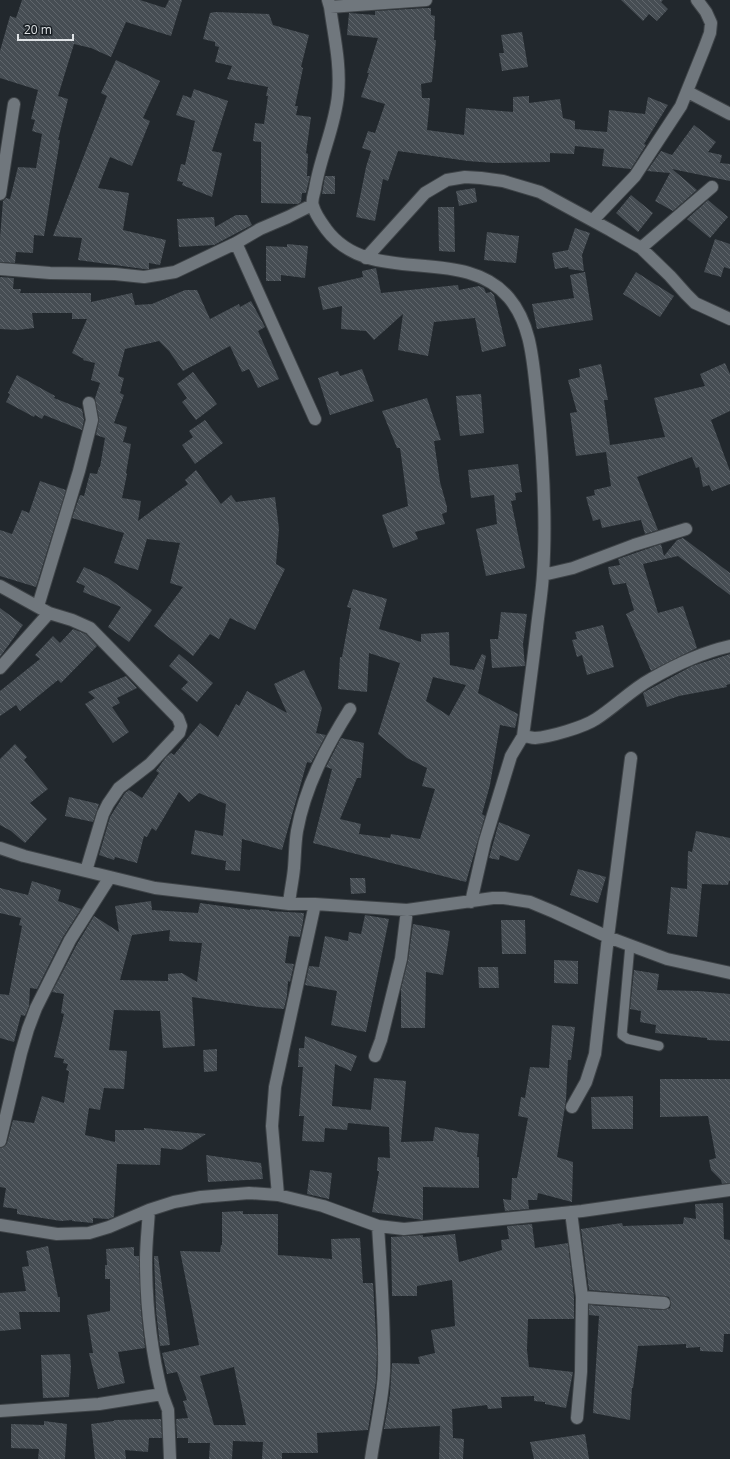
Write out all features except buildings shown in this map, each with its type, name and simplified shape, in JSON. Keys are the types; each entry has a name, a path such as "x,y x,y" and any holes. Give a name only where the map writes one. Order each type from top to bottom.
{"street":[{"path":"426,0 329,4 338,59 338,93 336,106 316,178 312,205 319,219 329,233 342,245 366,258 412,266 465,271 482,276 510,298 518,312 531,348 541,436 544,488 543,575 523,736 511,756 485,841 470,902"},
{"path":"593,220 635,176 677,113 688,92 710,33 710,22 706,12 697,0"},
{"path":"688,92 730,114"},
{"path":"0,194 14,104"},
{"path":"366,258 425,193 447,180 465,177 481,178 510,183 540,192 593,220 641,248 695,303 730,319"},
{"path":"641,248 712,187"},
{"path":"0,270 50,273 115,274 144,277 161,275 175,272 236,243 260,229 312,205"},
{"path":"236,243 315,419"},
{"path":"38,606 81,465 92,420 89,403"},
{"path":"543,575 573,568 634,545 686,529"},
{"path":"0,586 49,613 72,620 90,628 178,718 181,726 179,733 150,764 119,788 108,804 102,814 86,871"},
{"path":"0,668 49,613"},
{"path":"523,736 534,738 544,736 562,732 595,720 650,679 699,656 730,646"},
{"path":"289,904 297,832 306,797 312,779 332,739 350,709"},
{"path":"572,1107 586,1082 595,1054 608,937 631,758"},
{"path":"0,848 24,856 155,888 289,904 315,904 407,910 504,898 522,900 554,912 608,937 667,959 730,973"},
{"path":"0,1141 21,1053 36,1008 70,940 110,877"},
{"path":"278,1194 272,1126 275,1087 315,904"},
{"path":"375,1056 381,1040 401,959 407,910"},
{"path":"0,1225 57,1234 90,1233 174,1202 201,1197 249,1193 278,1194 323,1206 378,1226 404,1229 571,1212 730,1190"},
{"path":"149,1210 146,1258 147,1297 155,1366 162,1394 168,1410 170,1459"},
{"path":"571,1212 582,1297 581,1372 577,1418"},
{"path":"371,1459 384,1372 383,1309 378,1226"},
{"path":"582,1297 664,1303"},
{"path":"0,1411 99,1404 162,1394"}],"lane":[{"path":"630,944 622,1035 628,1039 659,1046"}]}
